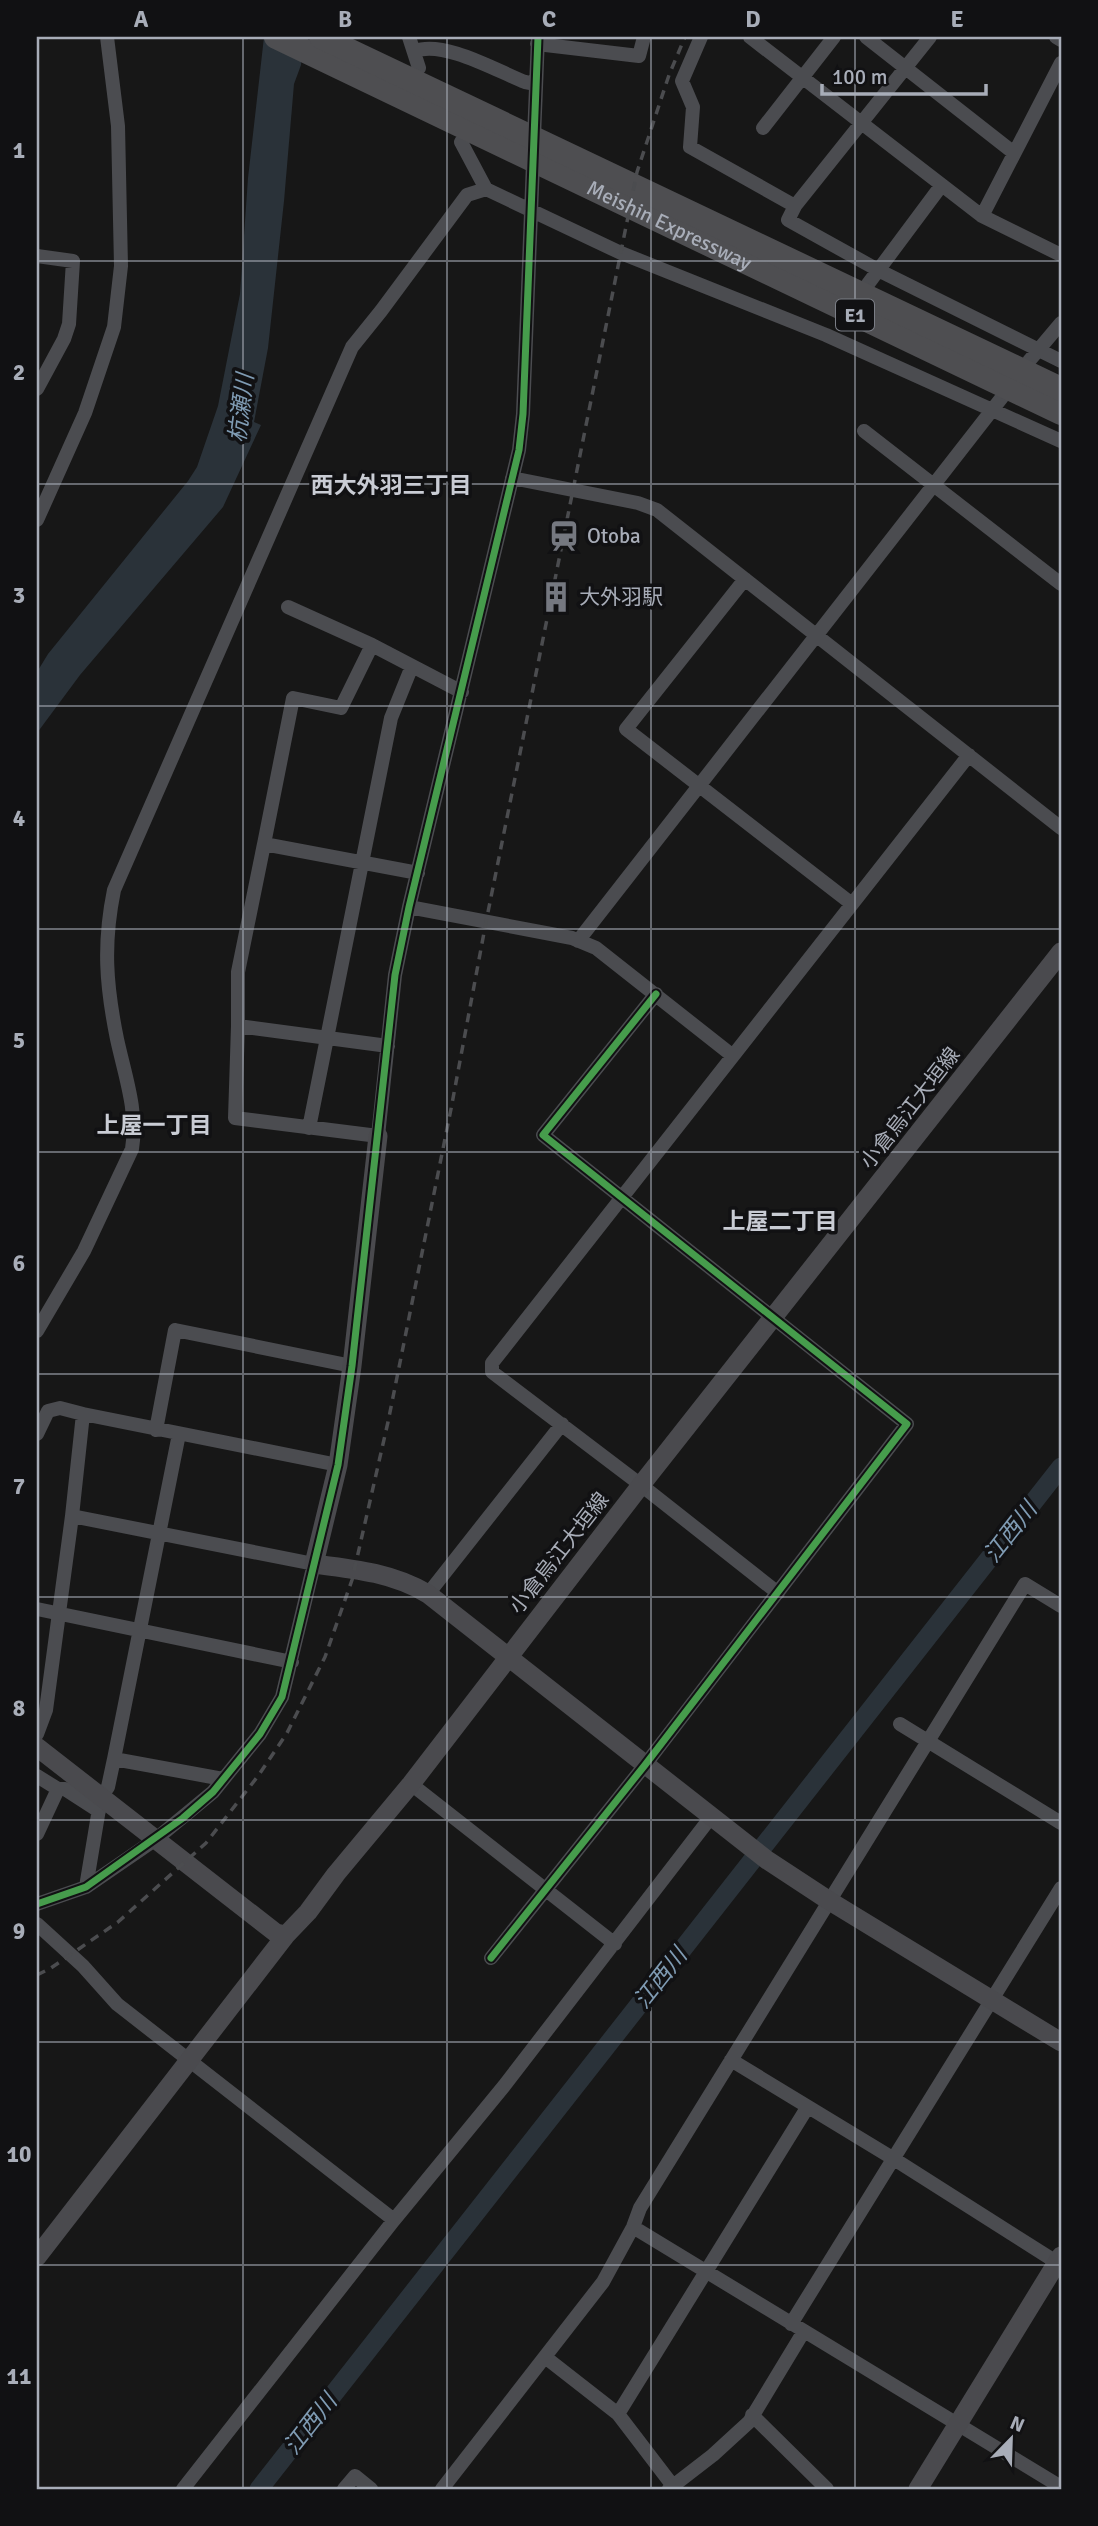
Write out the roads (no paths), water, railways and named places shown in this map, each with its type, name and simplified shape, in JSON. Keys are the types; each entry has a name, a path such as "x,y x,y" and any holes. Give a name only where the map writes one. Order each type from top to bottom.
{"highway":[{"name":"Meishin Expressway","path":"276,37 348,60 652,206 1061,413"},
{"name":"Meishin Expressway","path":"321,37 348,60"},
{"name":"Meishin Expressway","path":"652,206 1061,389"}],"street":[{"path":"37,517 85,413 114,327 121,267 118,139 107,37"},
{"path":"409,37 419,68"},
{"path":"431,37 442,50"},
{"path":"37,1904 86,1887 156,1839 213,1792 266,1725 282,1697 338,1465 352,1366 395,975 519,450 523,414 538,40 639,56 644,37"},
{"path":"701,37 682,81 693,107 690,147 795,206"},
{"path":"750,37 982,216 1061,255"},
{"path":"764,128 834,37"},
{"path":"866,37 1014,153"},
{"path":"930,37 795,206 788,220 1034,355 1061,361"},
{"path":"1056,37 1061,40"},
{"path":"415,51 424,48 442,50 536,84"},
{"path":"982,216 1061,63"},
{"path":"461,142 486,189 632,257 826,335 1061,441"},
{"path":"868,284 941,186"},
{"path":"37,1331 85,1251 132,1150 134,1111 106,975 107,925 114,890 352,347 467,195 486,189"},
{"path":"37,256 73,261 69,324 64,339 37,389"},
{"path":"826,335 838,319"},
{"path":"1034,355 1061,323"},
{"path":"578,941 1003,396"},
{"path":"864,431 1061,584"},
{"path":"512,478 638,503 657,510 1061,828"},
{"path":"746,579 626,729 852,904"},
{"path":"288,607 372,645 461,692"},
{"path":"372,645 341,708 293,698 238,972 235,1118 378,1136"},
{"path":"309,1128 391,719 412,666"},
{"path":"778,1593 492,1372 492,1363 969,755"},
{"path":"264,844 418,873"},
{"path":"409,907 529,930 597,948 733,1056"},
{"name":"小倉烏江大垣線","path":"37,2257 286,1935 411,1784 641,1485 1061,953"},
{"path":"491,1958 645,1765 907,1424 544,1135 656,994"},
{"path":"238,1026 388,1046"},
{"path":"156,1430 175,1330 352,1366"},
{"path":"37,1434 48,1411 60,1408 156,1430 338,1465"},
{"path":"39,1724 46,1710 83,1414"},
{"path":"428,1594 562,1424"},
{"path":"86,1887 100,1804 108,1787 114,1759 179,1434"},
{"path":"72,1516 357,1569 397,1579 428,1594 767,1860 1061,2042"},
{"path":"442,2489 603,2282 633,2227 640,2208 1025,1584 1061,1606"},
{"path":"37,1609 292,1662"},
{"path":"901,1724 1061,1823"},
{"path":"37,1747 100,1804"},
{"path":"114,1759 223,1779"},
{"path":"37,1776 58,1789 65,1788 100,1804 156,1839 276,1933 286,1935"},
{"path":"411,1784 615,1944"},
{"path":"37,1834 58,1789"},
{"path":"183,2489 714,1820"},
{"path":"545,2357 618,2414 671,2488 713,2455 748,2422 797,2328 894,2159 1061,1888"},
{"path":"37,1924 83,1966 117,2004 394,2220"},
{"path":"731,2060 1060,2261 918,2489"},
{"path":"618,2414 807,2108"},
{"path":"633,2227 1060,2488"},
{"path":"752,2415 827,2489"},
{"path":"344,2489 355,2476 371,2489"}],"water":[{"name":"杭瀬川","path":"264,37 303,37 301,65 294,84 268,348 254,422 261,425 223,507 80,675 37,733 37,672 48,654 188,481 197,467 218,406 240,294 248,178"}],"waterway":[{"name":"江西川","path":"259,2489 1061,1467"}],"railway":[{"path":"37,1975 118,1922 206,1843 258,1776 287,1733 325,1657 352,1580 388,1422 637,172 669,75 685,37"}],"place":[{"name":"Otoba","path":"564,536"},
{"name":"大外羽駅","path":"556,597"}],"district":[{"name":"西大外羽三丁目","path":"391,485"},
{"name":"上屋一丁目","path":"154,1125"},
{"name":"上屋二丁目","path":"780,1221"}]}
